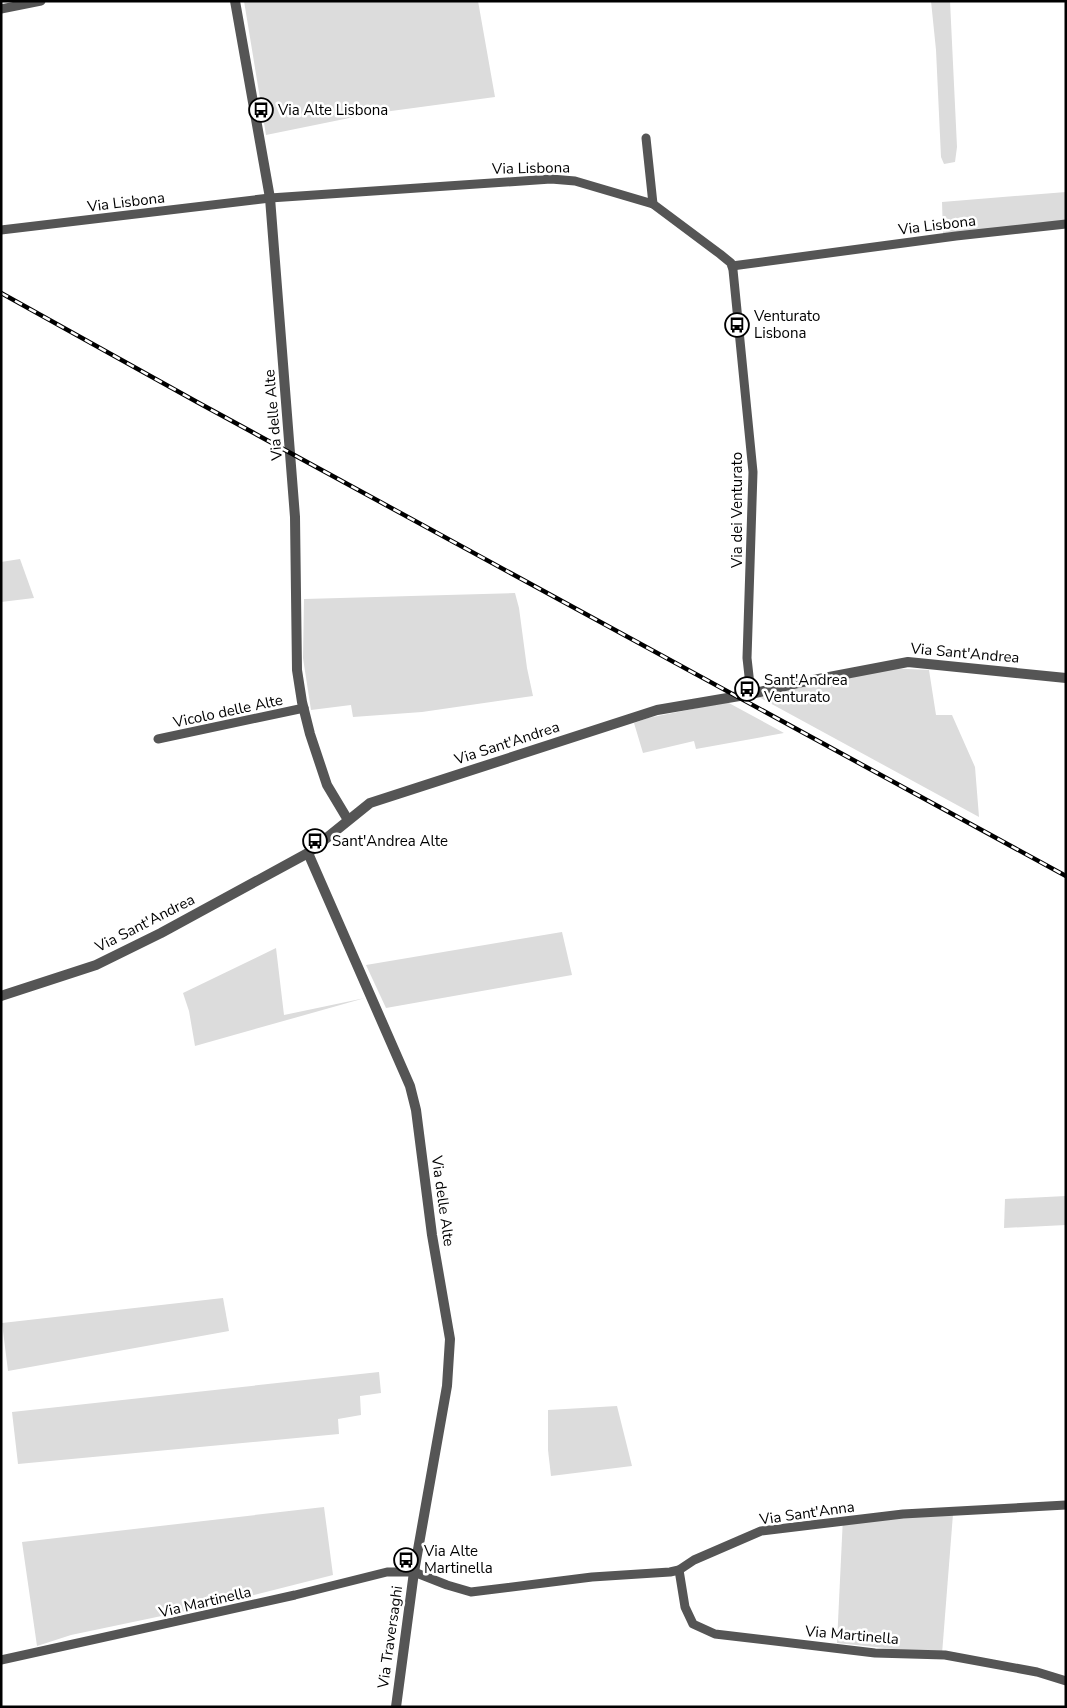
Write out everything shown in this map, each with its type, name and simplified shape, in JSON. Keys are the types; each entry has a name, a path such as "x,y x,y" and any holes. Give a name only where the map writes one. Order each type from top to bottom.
{"street":[{"path":"1,9 41,1"},
{"name":"Via delle Alte","path":"235,1 270,198 295,517 297,670 310,734 327,785 348,820"},
{"path":"646,138 652,204"},
{"name":"Via Lisbona","path":"1,230 270,198 551,179 576,180 652,204 720,254 732,266 956,236 1066,224"},
{"name":"Via dei Venturato","path":"732,266 736,289 754,472 747,658 751,694"},
{"name":"Via Sant'Andrea","path":"1,996 96,965 161,933 308,853 370,803 657,710 751,694 908,662 1066,678"},
{"name":"Vicolo delle Alte","path":"158,739 304,708"},
{"name":"Via delle Alte","path":"308,853 410,1086 416,1110 432,1235 450,1339 447,1386 414,1572"},
{"name":"Via Sant'Anna","path":"414,1572 471,1592 592,1577 670,1572 679,1570 694,1560 761,1532 903,1514 1066,1505"},
{"name":"Via Martinella","path":"679,1570 685,1607 694,1624 715,1634 875,1653 945,1655 1037,1672 1066,1681"},
{"name":"Via Martinella","path":"1,1660 220,1612 388,1572 414,1572"},
{"name":"Via Traversaghi","path":"396,1707 414,1572"}],"shaded area":[{"path":"244,1 478,1 495,97 369,114 266,135"},
{"path":"931,1 950,1 957,147 955,162 944,164 941,157 936,50"},
{"path":"1066,192 1066,220 943,234 942,202"},
{"path":"20,559 34,598 1,602 1,562"},
{"path":"515,593 533,696 422,712 353,717 351,705 311,710 303,658 304,599"},
{"path":"887,668 929,670 936,715 952,715 975,767 979,817 757,696"},
{"path":"727,702 784,733 696,749 694,741 643,753 634,723 648,718"},
{"path":"562,932 572,975 386,1008 366,965"},
{"path":"276,948 284,1015 365,998 195,1046 189,1011 183,993"},
{"path":"1066,1196 1066,1225 1004,1228 1005,1199"},
{"path":"223,1298 229,1331 8,1371 2,1323"},
{"path":"379,1372 381,1393 360,1396 361,1415 338,1419 339,1434 18,1464 12,1412"},
{"path":"617,1406 632,1466 551,1476 548,1450 548,1410"},
{"path":"324,1507 333,1575 214,1605 71,1635 37,1646 22,1542"},
{"path":"953,1514 942,1654 837,1643 843,1517"}],"railway":[{"path":"1,293 1066,876"}],"place":[{"name":"Via Alte Lisbona","path":"261,110"},
{"name":"Venturato Lisbona","path":"737,325"},
{"name":"Sant'Andrea Venturato","path":"747,689"},
{"name":"Sant'Andrea Alte","path":"315,841"},
{"name":"Via Alte Martinella","path":"406,1560"}]}
